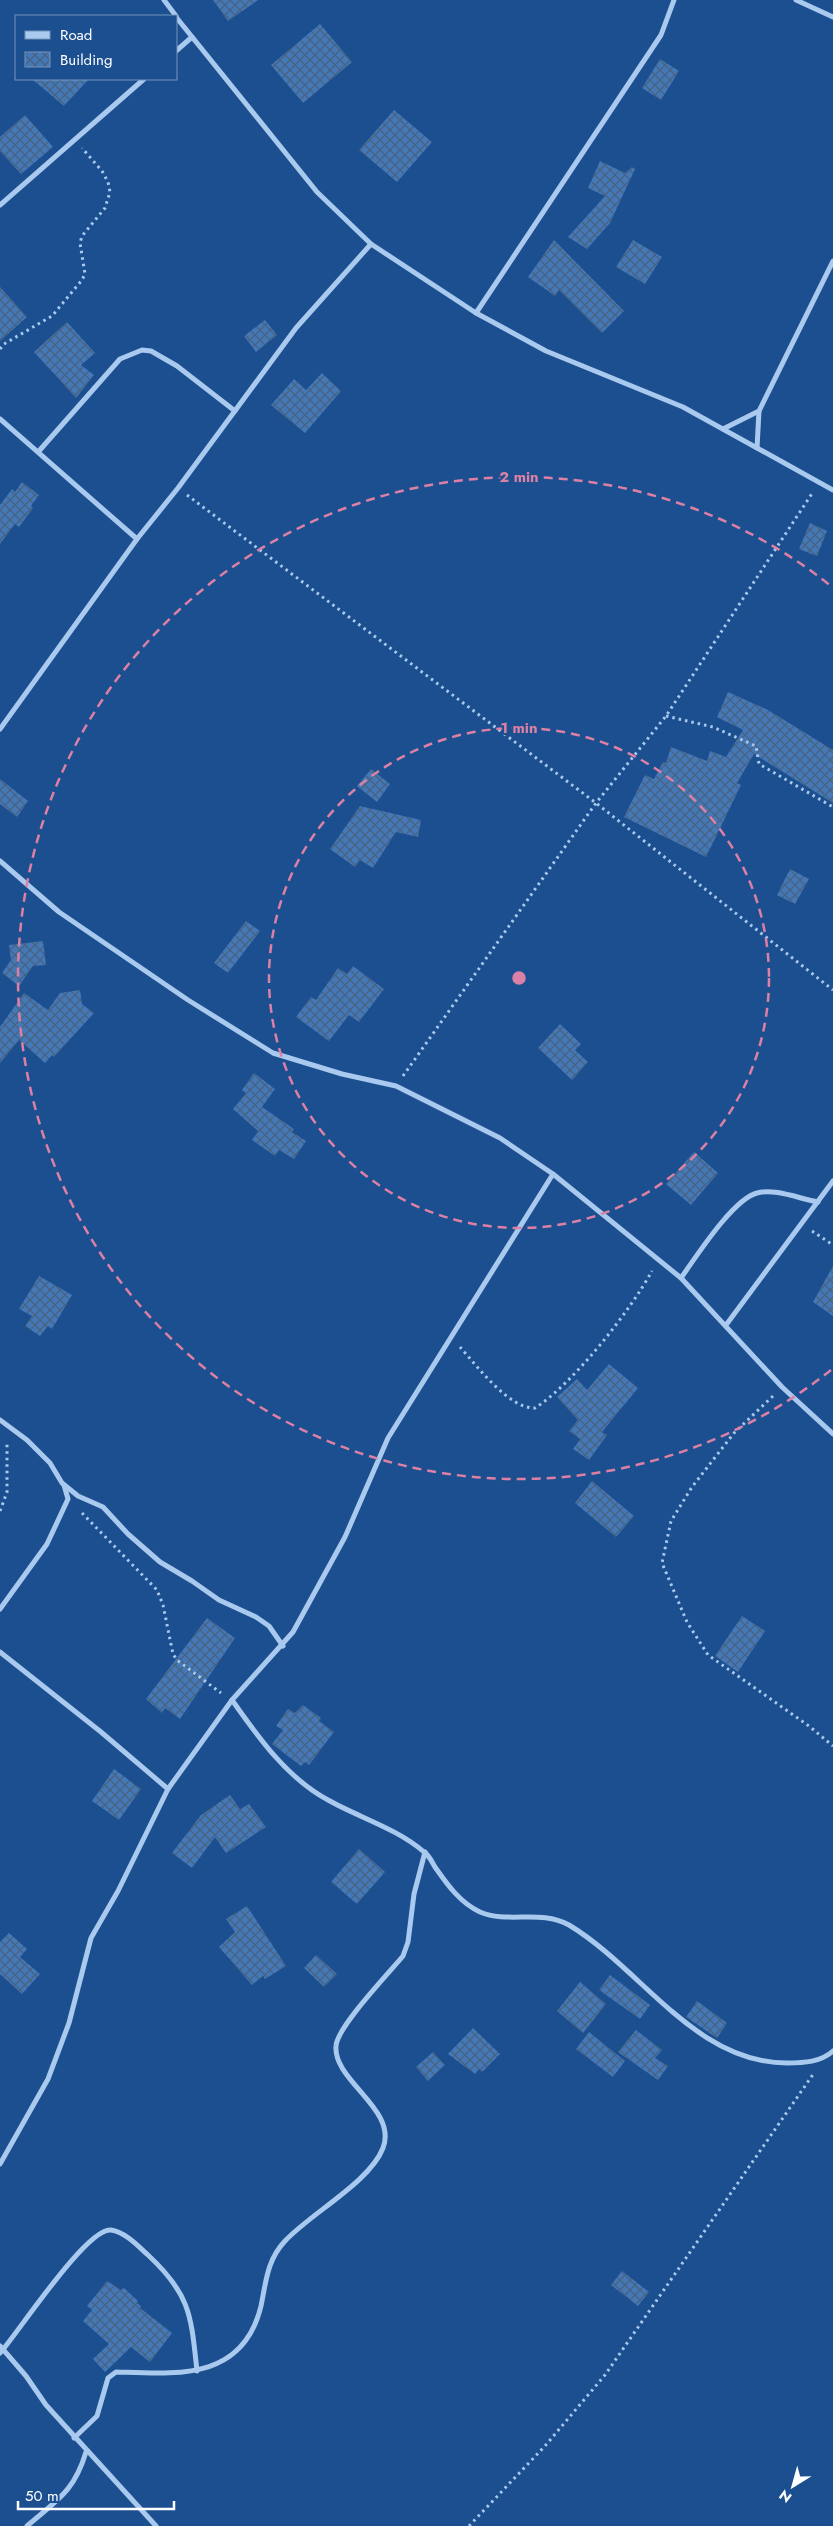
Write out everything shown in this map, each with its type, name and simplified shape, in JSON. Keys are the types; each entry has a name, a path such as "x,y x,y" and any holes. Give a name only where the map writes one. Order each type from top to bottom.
{"street":[{"path":"164,0 175,15"},
{"path":"476,313 661,35 674,0"},
{"path":"796,0 833,17"},
{"path":"178,19 317,192 371,244 476,313 546,351 682,407 833,490"},
{"path":"178,49 192,37"},
{"path":"0,206 143,80"},
{"path":"0,729 138,538 178,488 296,328 371,244"},
{"path":"757,448 759,412 833,261"},
{"path":"39,451 120,359 142,350 152,351 177,366 235,411"},
{"path":"723,429 759,412"},
{"path":"0,419 138,538"},
{"path":"0,861 59,912 188,1000 273,1053 342,1074 396,1086 500,1138 553,1174 681,1278 782,1387 833,1434"},
{"path":"0,2164 48,2079 68,2023 92,1938 168,1789 232,1700 283,1646 323,1581 345,1537 388,1438 553,1174"},
{"path":"726,1325 833,1181"},
{"path":"681,1278 714,1231 741,1203 757,1193 775,1193 818,1202"},
{"path":"0,1420 27,1440 50,1463 62,1483 68,1499 47,1544 0,1609"},
{"path":"62,1483 78,1496 103,1507 128,1534 160,1562 192,1580 219,1600 256,1617 269,1626 283,1646"},
{"path":"0,1652 101,1732 168,1789"},
{"path":"232,1700 255,1732 289,1770 326,1800 385,1828 425,1852 451,1889 469,1906 496,1916 538,1916 554,1918 568,1925 596,1944 702,2035 737,2055 770,2063 798,2063 824,2058 833,2050"},
{"path":"74,2438 97,2416 108,2378 116,2372 160,2374 197,2371 226,2359 248,2340 260,2308 267,2267 280,2246 301,2224 366,2172 383,2148 386,2130 371,2103 338,2059 336,2046 341,2030 403,1956 408,1942 414,1894 425,1852"},
{"path":"156,2526 86,2452 1,2349 80,2249 99,2233 109,2229 123,2234 148,2255 182,2292 192,2322 197,2371"},
{"path":"28,2526 70,2489 81,2470 86,2452"}],"path":[{"path":"0,349 52,316 85,274 80,243 82,236 105,208 110,192 108,182 82,149 80,135"},
{"path":"396,1086 596,803 666,716 819,483"},
{"path":"178,488 596,803 833,990"},
{"path":"666,716 713,727 756,746 759,764 833,807"},
{"path":"801,1224 833,1245"},
{"path":"450,1338 501,1391 527,1408 535,1408 575,1374 640,1293 659,1259"},
{"path":"782,1387 734,1433 692,1487 671,1521 662,1563 688,1622 708,1655 809,1726 833,1746"},
{"path":"0,1511 7,1492 9,1426"},
{"path":"68,1499 157,1590 163,1605 173,1654 177,1660 232,1700"},
{"path":"469,2526 545,2446 605,2375 824,2058"}],"building":[{"path":"213,0 258,0 228,21"},
{"path":"320,24 352,62 303,103 271,65"},
{"path":"660,59 679,71 661,100 642,88"},
{"path":"33,80 88,80 64,106"},
{"path":"394,110 432,142 397,182 359,150"},
{"path":"25,115 53,147 21,174 0,151 0,137"},
{"path":"600,161 625,173 632,167 635,169 610,223 587,249 568,237 605,196 588,188"},
{"path":"554,240 624,311 602,333 559,290 555,296 528,277"},
{"path":"633,240 662,257 645,284 616,267"},
{"path":"0,287 27,317 0,341"},
{"path":"265,320 277,335 256,352 244,336"},
{"path":"67,322 95,353 81,365 94,375 76,398 34,352"},
{"path":"322,373 341,391 305,433 271,405 294,379 306,390"},
{"path":"22,482 39,495 31,506 33,508 19,527 15,524 0,544 0,505 12,489 15,492"},
{"path":"810,523 827,531 817,556 799,549"},
{"path":"728,692 768,710 833,750 833,803 754,754 737,783 741,785 706,857 624,817 645,775 654,779 663,762 666,763 671,747 707,761 710,751 726,757 743,730 717,717"},
{"path":"371,769 390,784 377,802 357,786"},
{"path":"0,779 28,801 17,817 0,804"},
{"path":"360,806 421,820 418,837 396,832 373,868 360,860 355,867 330,849"},
{"path":"790,869 809,879 795,904 777,895"},
{"path":"246,921 260,931 228,973 214,963"},
{"path":"43,941 46,965 33,966 19,986 2,973 11,960 9,945"},
{"path":"353,966 384,989 359,1022 349,1015 329,1041 296,1017 311,997 316,1000 338,968 347,974"},
{"path":"80,990 82,1004 94,1013 54,1057 52,1055 45,1063 19,1040 0,1063 0,1027 24,993 48,1010 60,993"},
{"path":"560,1024 581,1044 575,1050 588,1062 572,1080 538,1048"},
{"path":"254,1073 275,1089 262,1107 294,1129 292,1132 306,1141 294,1159 279,1150 275,1156 252,1140 258,1131 233,1109 246,1093 242,1090"},
{"path":"694,1152 718,1173 691,1205 666,1184"},
{"path":"833,1266 833,1316 813,1302"},
{"path":"39,1276 72,1295 52,1329 48,1326 40,1336 25,1326 32,1316 19,1309"},
{"path":"609,1364 638,1388 602,1432 607,1435 589,1460 573,1449 580,1439 569,1431 578,1420 557,1397 577,1379 587,1390"},
{"path":"592,1481 634,1516 616,1537 575,1503"},
{"path":"742,1616 765,1631 738,1672 715,1656"},
{"path":"207,1618 235,1638 180,1719 165,1708 162,1713 146,1699"},
{"path":"303,1705 321,1718 319,1721 334,1732 309,1765 305,1762 301,1766 272,1744 283,1730 276,1726 288,1709 295,1713"},
{"path":"114,1769 141,1789 119,1820 92,1801"},
{"path":"230,1795 240,1809 249,1804 266,1827 226,1853 215,1837 192,1868 172,1853 201,1815"},
{"path":"359,1849 385,1872 357,1904 331,1882"},
{"path":"247,1906 286,1966 265,1979 263,1976 252,1985 219,1947 235,1932 226,1919"},
{"path":"9,1933 27,1949 20,1957 40,1974 22,1994 0,1974 0,1942"},
{"path":"316,1955 337,1974 324,1987 304,1968"},
{"path":"610,1975 650,2005 640,2019 599,1990"},
{"path":"580,1982 606,2004 583,2033 557,2011"},
{"path":"697,2001 727,2023 717,2038 686,2017"},
{"path":"473,2028 500,2054 482,2072 479,2069 475,2074 448,2054"},
{"path":"636,2030 662,2050 655,2058 668,2066 658,2080 618,2052"},
{"path":"589,2032 625,2061 613,2077 576,2049"},
{"path":"433,2052 445,2065 428,2081 416,2067"},
{"path":"622,2271 649,2292 638,2306 611,2285"},
{"path":"107,2281 121,2290 124,2288 138,2301 137,2303 141,2306 140,2308 172,2333 150,2362 131,2347 105,2372 93,2359 109,2344 83,2321 92,2310 87,2306"}]}
